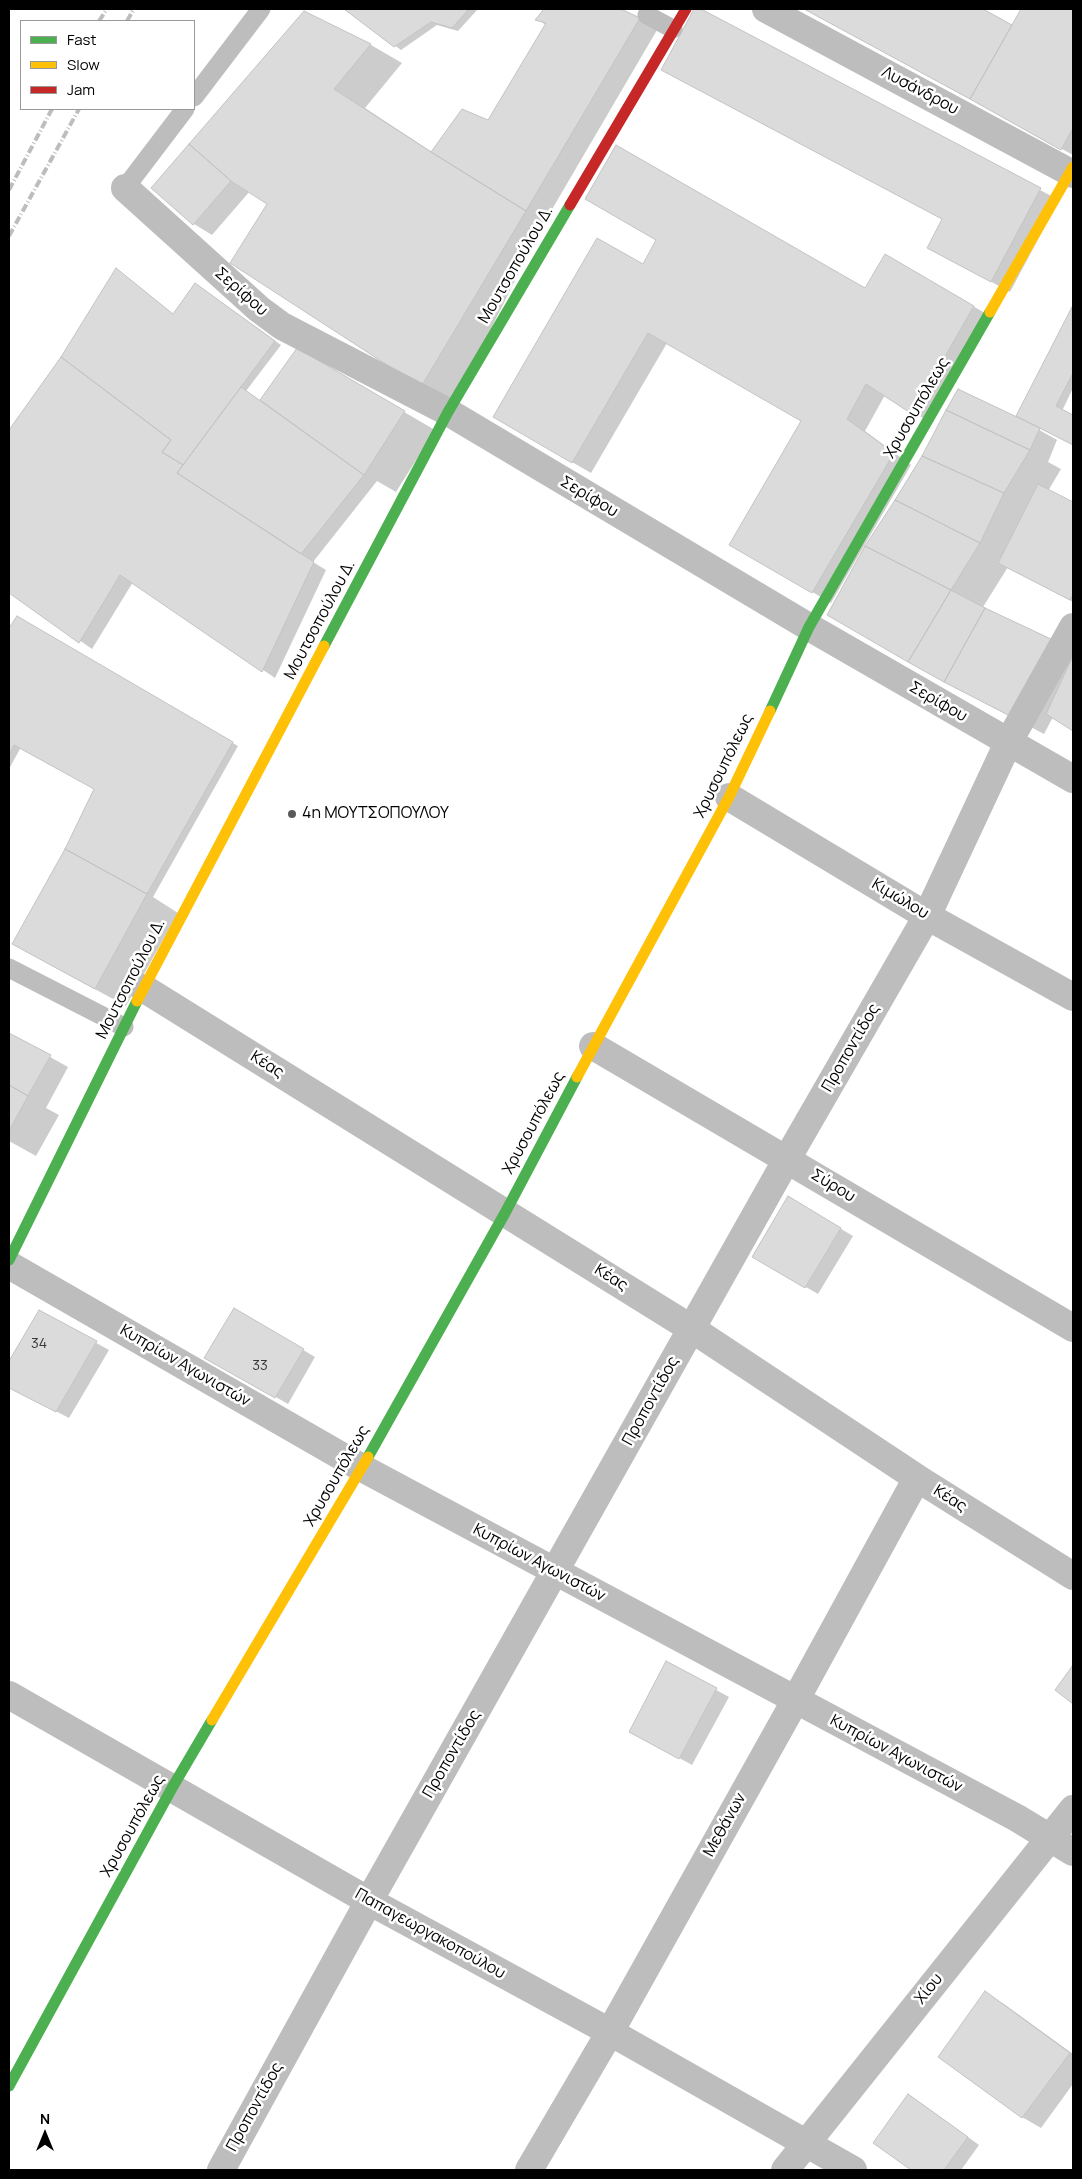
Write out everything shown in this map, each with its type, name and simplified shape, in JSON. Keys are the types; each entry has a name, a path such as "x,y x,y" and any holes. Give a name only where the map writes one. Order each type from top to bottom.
{"street":[{"name":"Μουτσοπούλου Δ.","path":"9,1260 144,988 448,412 686,9"},
{"name":"Λυσάνδρου","path":"766,9 1072,171"},
{"name":"Χρυσουπόλεως","path":"9,2086 172,1788 362,1468 505,1212 729,797 809,627 1072,171"},
{"name":"Σερίφου","path":"125,188 258,309 282,326 448,412 809,627 1073,779"},
{"name":"Προποντίδος","path":"221,2170 369,1901 787,1159 927,916 1008,743 1073,627"},
{"name":"Κιμώλου","path":"729,797 927,916 1073,997"},
{"name":"Κέας","path":"144,988 692,1329 917,1478 1073,1576"},
{"name":"Σύρου","path":"593,1046 1073,1328"},
{"name":"Κυπρίων Αγωνιστών","path":"9,1265 362,1468 1017,1818 1073,1852"},
{"name":"Μεθάνων","path":"529,2170 610,2032 917,1478"},
{"name":"Παπαγεωργακοπούλου","path":"9,1695 369,1901 610,2032 853,2170"},
{"name":"Χίου","path":"785,2170 1073,1808"}],"lane":[{"path":"195,96 261,9"},
{"path":"647,15 672,30"},
{"path":"125,188 184,110"},
{"path":"9,968 124,1027"}],"building":[{"path":"344,9 469,9 452,28 431,22 394,47"},
{"path":"544,9 621,9 640,18 526,211 431,152 462,109 488,120 546,23 535,20"},
{"path":"694,9 701,9 1041,188 991,282 927,248 942,219 661,70"},
{"path":"804,9 983,9 1012,25 970,99"},
{"path":"1021,9 1073,9 1073,128 1061,150 970,99"},
{"path":"304,11 371,44 334,89 526,211 421,387 230,263 267,204 231,181 189,144"},
{"path":"189,144 231,181 193,225 151,188"},
{"path":"616,145 865,288 885,254 974,306 912,414 866,384 847,419 894,453 812,593 729,545 801,421 648,333 572,463 493,417 597,238 643,264 656,240 585,199"},
{"path":"116,268 173,314 195,283 275,341 183,465 162,452 171,440 61,357"},
{"path":"1072,307 1073,373 1056,406 1073,415 1073,445 1016,416"},
{"path":"297,348 405,411 364,475 260,400"},
{"path":"61,357 171,440 162,452 183,465 177,473 314,562 262,672 120,575 79,643 9,593 9,430"},
{"path":"241,387 364,475 301,554 177,473"},
{"path":"958,389 1040,428 1030,450 946,410"},
{"path":"946,410 1030,450 1004,493 922,456"},
{"path":"922,456 1004,493 980,543 895,500"},
{"path":"1038,484 1073,502 1073,594 1070,600 998,563"},
{"path":"895,500 980,543 951,590 865,546"},
{"path":"865,546 951,590 908,662 827,615"},
{"path":"951,590 985,608 944,682 908,662"},
{"path":"985,608 1053,640 1012,717 944,682"},
{"path":"17,616 233,742 147,894 65,849 94,789 14,745 9,755 9,628"},
{"path":"1073,656 1073,731 1046,714"},
{"path":"65,849 147,894 95,989 12,944"},
{"path":"9,1033 51,1055 28,1096 9,1085"},
{"path":"9,1085 28,1096 9,1131"},
{"path":"788,1196 841,1228 805,1288 752,1257"},
{"path":"234,1308 304,1349 275,1398 204,1358"},
{"path":"39,1310 97,1341 56,1412 9,1388 9,1361"},
{"path":"666,1661 717,1688 679,1759 629,1732"},
{"path":"1073,1665 1073,1704 1055,1690"},
{"path":"985,1991 1070,2053 1022,2118 938,2057"},
{"path":"908,2094 968,2137 944,2170 911,2170 873,2143"}],"railway":[{"path":"100,20 107,9"},
{"path":"128,20 134,9"},
{"path":"9,190 51,110"},
{"path":"9,236 78,110"}],"traffic: fast":[{"path":"324,646 448,412 570,205"},
{"path":"770,711 809,627 990,312"},
{"path":"9,1260 137,1001"},
{"path":"368,1457 505,1213 577,1077"},
{"path":"9,2086 172,1788 212,1720"}],"traffic: slow":[{"path":"990,312 1073,167"},
{"path":"137,1001 324,646"},
{"path":"577,1077 729,797 770,711"},
{"path":"212,1720 368,1457"}],"traffic: jam":[{"path":"570,205 686,9"}],"place":[{"name":"4η ΜΟΥΤΣΟΠΟΥΛΟΥ","path":"292,814"}]}
